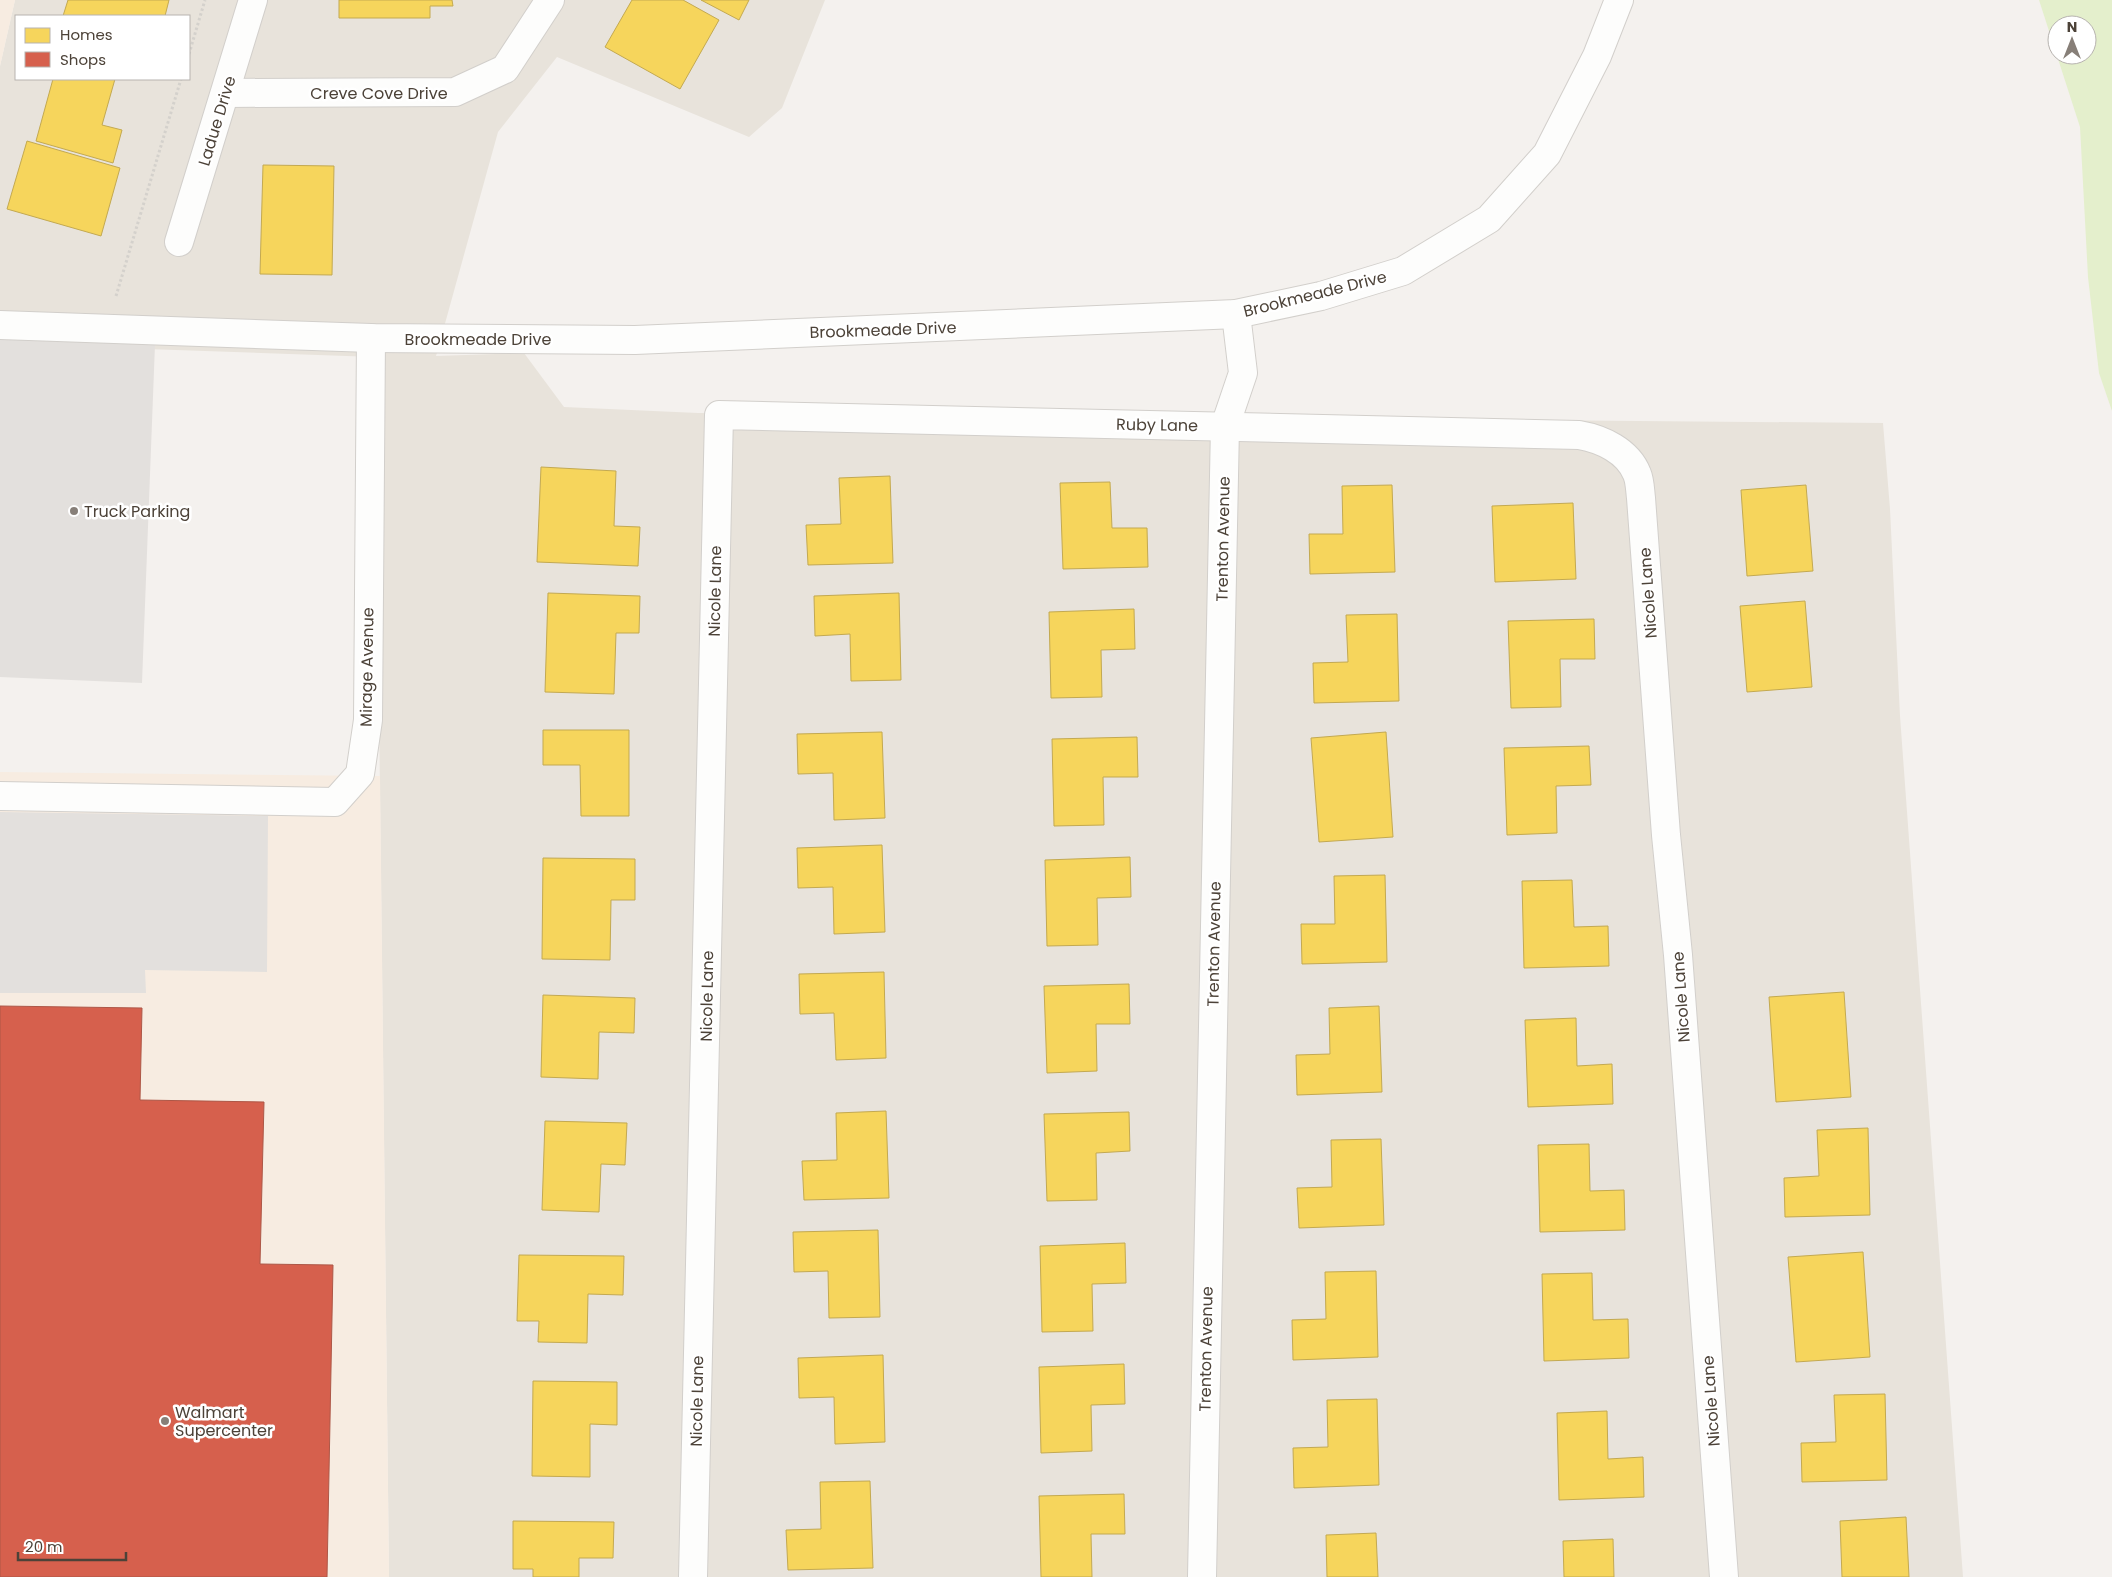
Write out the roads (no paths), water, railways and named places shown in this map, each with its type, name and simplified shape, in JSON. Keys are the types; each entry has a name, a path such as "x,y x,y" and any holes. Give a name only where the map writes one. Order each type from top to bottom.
{"street":[{"name":"Ladue Drive","path":"179,242 226,94 253,0"},
{"name":"Creve Cove Drive","path":"226,94 455,92 505,69 550,0"},
{"name":"Brookmeade Drive","path":"0,325 371,338 635,340 1236,314 1321,296 1403,271 1489,219 1547,154 1597,56 1619,0"},
{"name":"Trenton Avenue","path":"1202,1577 1225,426 1243,373 1236,314"},
{"name":"Mirage Avenue","path":"0,796 335,802 360,774 368,720 371,338"},
{"name":"Ruby Lane","path":"719,415 1579,435 1595,438"},
{"name":"Nicole Lane","path":"693,1577 719,415"},
{"name":"Nicole Lane","path":"1595,438 1607,442 1624,456 1637,473 1641,498 1724,1577"}],"place":[{"name":"Truck Parking","path":"74,511"},
{"name":"Walmart Supercenter","path":"165,1421"}]}
